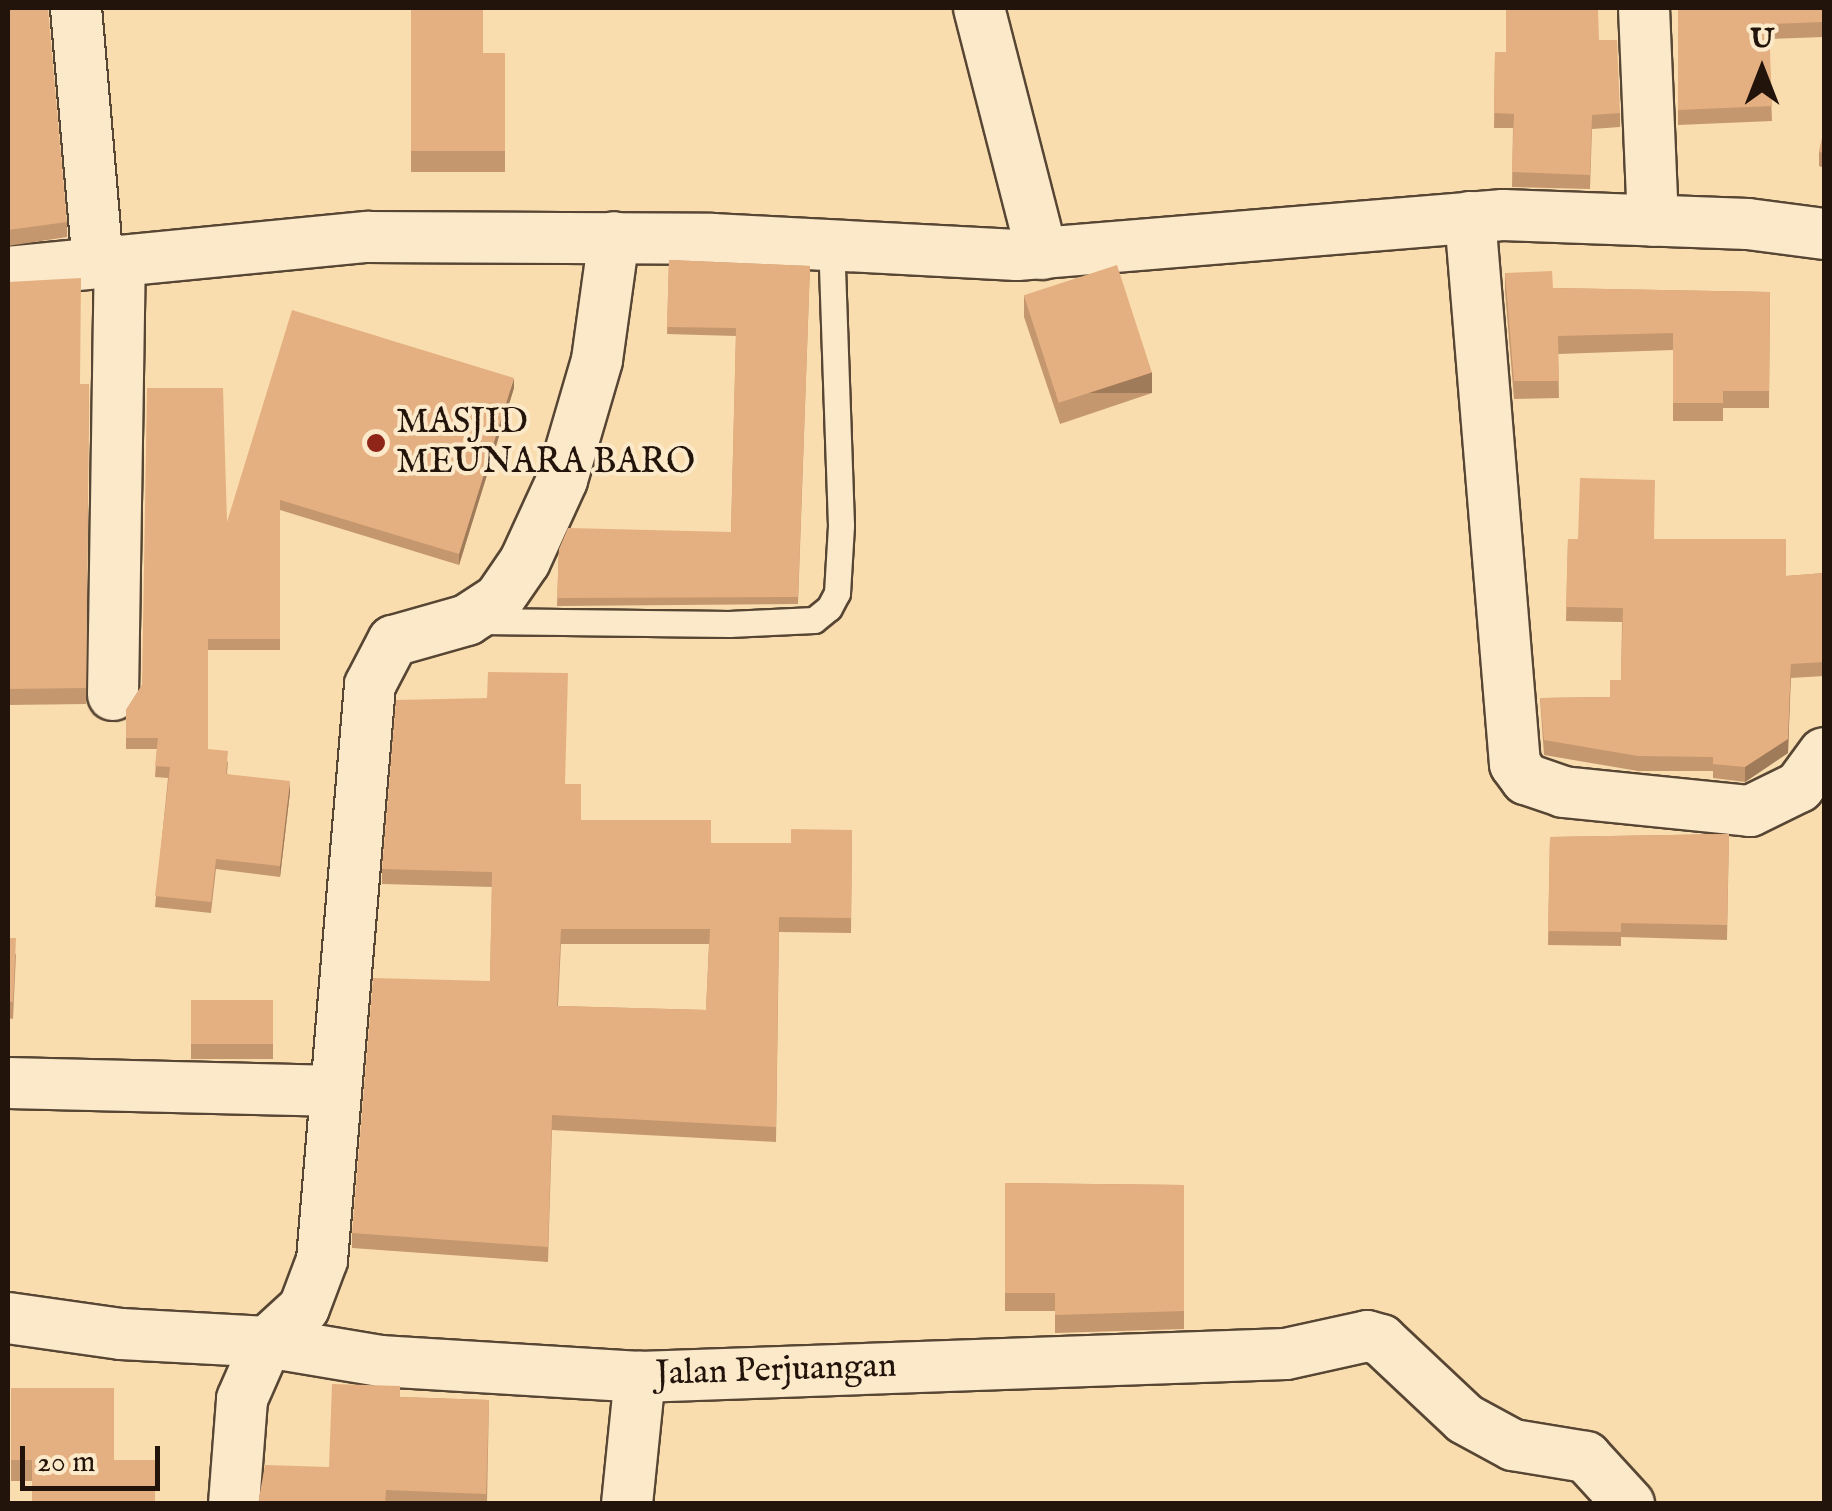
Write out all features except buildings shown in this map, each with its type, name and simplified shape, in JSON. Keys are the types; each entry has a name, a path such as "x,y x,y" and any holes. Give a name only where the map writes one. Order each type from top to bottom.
{"street":[{"path":"76,8 109,262 113,696"},
{"path":"979,8 1010,253"},
{"path":"1644,8 1653,221"},
{"path":"8,272 367,237 614,237 1010,253 1470,218 1653,221 1824,234"},
{"path":"1470,218 1515,764 1526,779 1563,792 1750,812 1798,787 1824,754"},
{"path":"234,1504 242,1399 267,1342 304,1308 322,1260 333,1091 370,686 394,641 467,620 499,599 525,561 562,480 596,360 614,237"},
{"path":"8,1084 333,1091"},
{"name":"Jalan Perjuangan","path":"8,1318 121,1334 267,1342 380,1360 640,1377 1286,1354 1349,1336 1381,1340 1464,1418 1513,1445 1586,1457 1629,1504"},
{"path":"627,1504 640,1377"}],"lane":[{"path":"467,620 729,624 814,620 829,608 837,593 841,525 831,244"}],"place":[{"name":"MASJID MEUNARA BARO","path":"376,443"}]}
